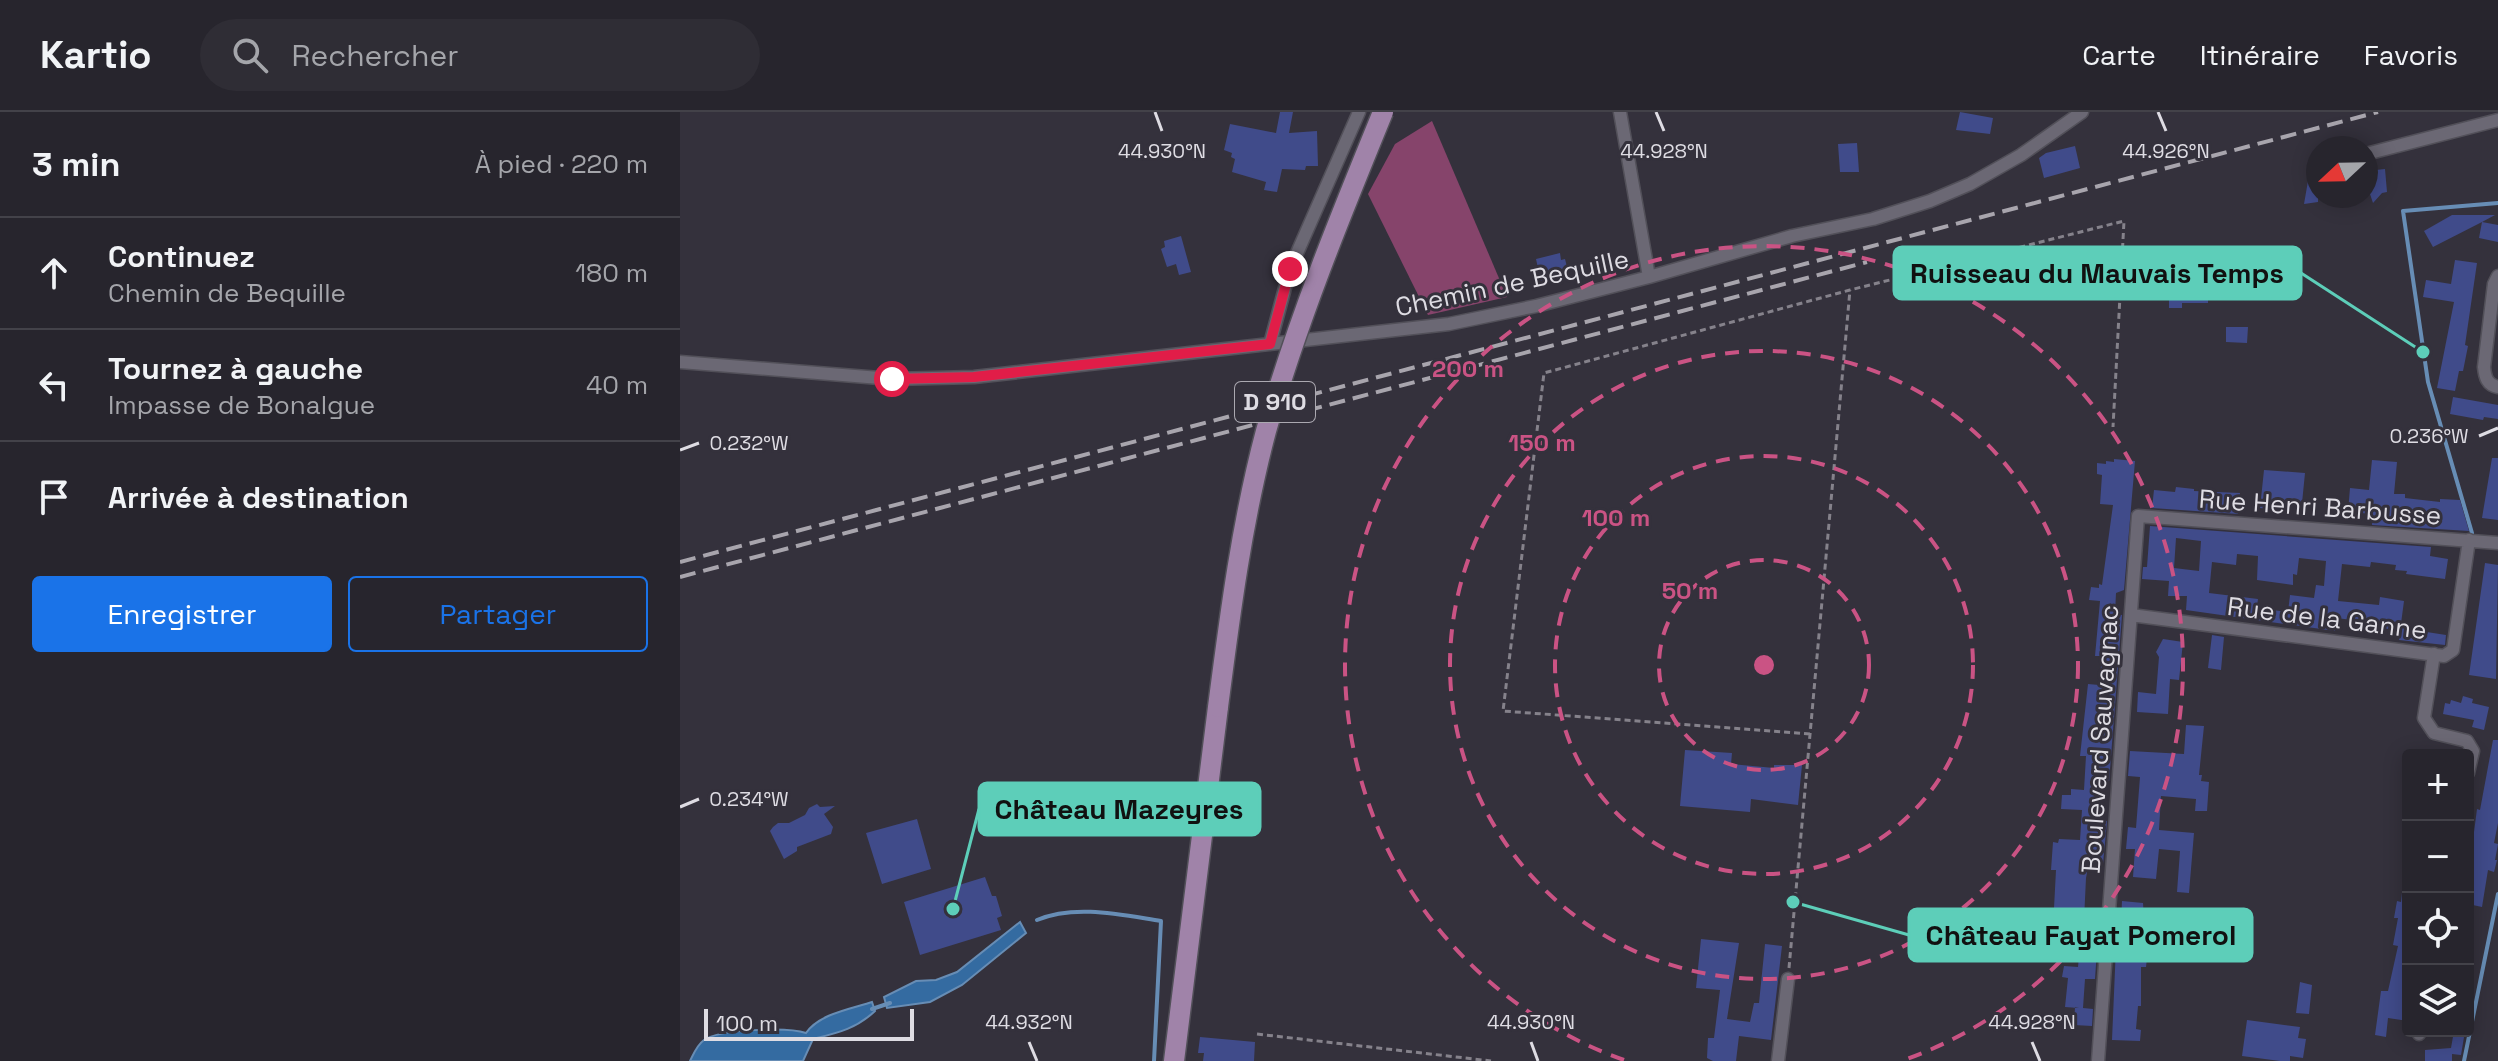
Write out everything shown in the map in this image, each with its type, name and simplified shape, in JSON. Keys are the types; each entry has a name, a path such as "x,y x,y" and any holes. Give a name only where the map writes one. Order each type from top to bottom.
{"main road":[{"name":"D 910","path":"1174,1061 1218,707 1244,533 1266,433 1300,323 1383,112"}],"street":[{"path":"1270,344 1290,269 1359,112"},
{"path":"1620,112 1649,277"},
{"name":"Chemin de Bequille","path":"680,362 892,379 974,377 1449,324 1536,306 1792,236 1873,219 1930,201 1970,184 2021,155 2082,112"},
{"path":"2378,151 2498,120"},
{"path":"2498,276 2494,284 2484,367 2485,378 2492,386 2498,387"},
{"name":"Rue Henri Barbusse","path":"2138,516 2498,543"},
{"name":"Boulevard Sauvagnac","path":"2098,1061 2138,516"},
{"name":"Rue de la Ganne","path":"2131,615 2444,656 2453,650 2469,540"},
{"path":"2434,654 2424,718 2434,733 2467,741 2472,749"},
{"path":"1778,1061 1788,979"}],"path":[{"path":"1810,734 1503,711 1544,373 1850,290 2124,221 2113,427"},
{"path":"1788,979 1850,290"},
{"path":"1257,1034 1491,1061"}],"shaded area":[{"path":"1432,121 1507,297 1428,315 1368,194 1395,144"}],"water":[{"path":"1020,922 1026,933 962,985 930,1002 887,1008 884,997 916,981 936,980 957,972"},
{"path":"872,1002 875,1011 861,1022 813,1039 803,1061 690,1061 699,1044 712,1036 754,1030 806,1033 827,1017"}],"building":[{"path":"1280,112 1293,112 1289,133 1317,131 1318,166 1306,166 1305,170 1282,169 1277,192 1264,190 1266,182 1232,172 1235,159 1231,157 1232,153 1224,150 1230,124 1276,133"},
{"path":"1960,112 1993,118 1990,134 1956,130"},
{"path":"1857,143 1859,172 1840,172 1838,144"},
{"path":"2075,146 2080,168 2044,178 2039,158 2046,153"},
{"path":"2385,169 2387,192 2378,197 2378,170"},
{"path":"2452,215 2495,215 2433,247 2424,231"},
{"path":"2482,222 2498,225 2498,242 2479,238"},
{"path":"1181,236 1191,272 1179,275 1176,264 1167,267 1161,249 1165,247 1164,241"},
{"path":"1560,253 1569,275 1541,282 1536,259"},
{"path":"2455,260 2477,263 2465,345 2468,346 2455,391 2437,388 2454,302 2423,297 2426,280 2451,284"},
{"path":"2169,290 2208,290 2208,303 2182,303 2182,308 2169,308"},
{"path":"2226,327 2248,327 2247,343 2226,342"},
{"path":"2453,397 2498,405 2498,419 2484,417 2483,420 2450,414"},
{"path":"2492,458 2498,458 2498,520 2482,518"},
{"path":"2114,459 2135,461 2124,590 2116,593 2115,614 2122,615 2109,782 2101,781 2097,820 2107,821 2103,864 2089,862 2086,878 2084,920 2099,921 2095,979 2085,979 2083,1008 2093,1009 2092,1026 2074,1025 2075,1008 2065,1007 2068,978 2062,977 2064,966 2078,967 2080,945 2075,944 2073,910 2054,908 2056,870 2051,870 2053,842 2058,843 2059,839 2080,840 2082,810 2061,809 2062,795 2071,795 2071,789 2084,790 2086,756 2080,756 2088,684 2099,685 2102,656 2095,656 2100,601 2089,600 2091,587 2099,588 2099,584 2102,585 2113,505 2100,504 2102,475 2097,474 2097,463 2106,464 2106,461 2114,462"},
{"path":"2372,460 2397,462 2394,494 2440,502 2440,499 2460,500 2469,531 2372,525 2373,514 2348,512 2350,488 2369,490"},
{"path":"2264,470 2305,473 2302,503 2278,501 2277,510 2260,508"},
{"path":"2176,487 2240,493 2238,514 2152,508 2154,490 2175,492"},
{"path":"2150,526 2431,547 2430,556 2448,559 2445,579 2406,574 2407,571 2395,570 2396,565 2371,562 2370,567 2342,564 2338,601 2379,605 2380,597 2404,601 2400,631 2376,627 2377,623 2336,618 2335,631 2186,610 2187,596 2168,596 2169,581 2142,579 2143,567 2147,567","holes":["2176,538 2201,541 2199,571 2174,568","2237,554 2258,556 2257,580 2293,585 2299,558 2326,561 2324,586 2316,585 2314,598 2290,595 2288,612 2257,606 2258,599 2209,593 2212,562 2236,565"]},
{"path":"2485,563 2498,565 2496,679 2469,675"},
{"path":"2401,628 2446,635 2445,645 2399,640"},
{"path":"2212,635 2224,637 2221,670 2208,668"},
{"path":"2163,639 2183,642 2179,680 2170,679 2168,714 2137,712 2138,692 2156,694 2159,657 2156,652"},
{"path":"2463,696 2473,699 2472,703 2489,707 2484,730 2472,727 2474,720 2443,714 2445,703 2450,704 2451,700 2461,703"},
{"path":"2186,725 2204,726 2199,775 2202,775 2201,781 2209,782 2207,811 2195,811 2196,799 2161,796 2159,830 2194,833 2189,893 2177,892 2180,851 2159,849 2156,879 2133,877 2135,849 2126,849 2128,827 2136,828 2140,777 2128,776 2130,751 2184,754"},
{"path":"2493,740 2498,740 2498,823 2494,843 2498,844 2497,860 2494,872 2488,870 2482,907 2474,905 2474,832 2477,809 2480,810"},
{"path":"1685,750 1732,753 1731,764 1774,768 1774,765 1802,765 1798,805 1751,799 1750,812 1680,806"},
{"path":"817,804 820,807 835,806 824,814 833,827 831,834 797,847 797,851 784,859 770,831 778,823 789,823 805,815 809,808"},
{"path":"917,819 931,869 882,884 866,833"},
{"path":"985,877 992,896 996,896 1002,916 997,918 1001,930 920,955 904,902"},
{"path":"2402,893 2402,1020 2388,1018 2386,1037 2375,1035 2381,991 2388,991 2398,946 2393,945 2398,918 2394,918 2397,901 2401,902"},
{"path":"2122,901 2143,903 2145,931 2142,948 2148,949 2146,967 2141,967 2141,1006 2138,1006 2136,1029 2141,1030 2140,1041 2112,1040 2117,923 2121,923"},
{"path":"1701,939 1739,943 1727,1019 1750,1022 1754,1003 1759,1003 1765,944 1782,946 1771,1040 1739,1036 1736,1061 1707,1058 1708,1038 1714,1038 1720,990 1696,988"},
{"path":"2300,982 2312,985 2309,1014 2296,1013"},
{"path":"2247,1020 2300,1027 2298,1038 2306,1039 2303,1058 2290,1056 2290,1061 2280,1061 2242,1056"},
{"path":"1200,1037 1255,1042 1254,1061 1203,1061 1204,1053 1198,1053"},
{"path":"2453,1037 2464,1037 2461,1055 2452,1054 2452,1061 2425,1061 2425,1050 2451,1048"}],"waterway":[{"path":"2472,533 2428,382 2403,211 2498,203"},
{"path":"2464,1061 2498,894"},
{"path":"1037,920 1083,912 1161,921 1154,1061"},
{"path":"872,1009 890,1003"}],"railway":[{"path":"680,562 2378,112"},
{"path":"680,577 1867,262"}],"place":[{"name":"Ruisseau du Mauvais Temps","path":"2423,352"},
{"name":"Château Fayat Pomerol","path":"1793,902"},
{"name":"Château Mazeyres","path":"953,909"}],"route":[{"path":"892,379 974,377 1270,344 1290,269"}]}
